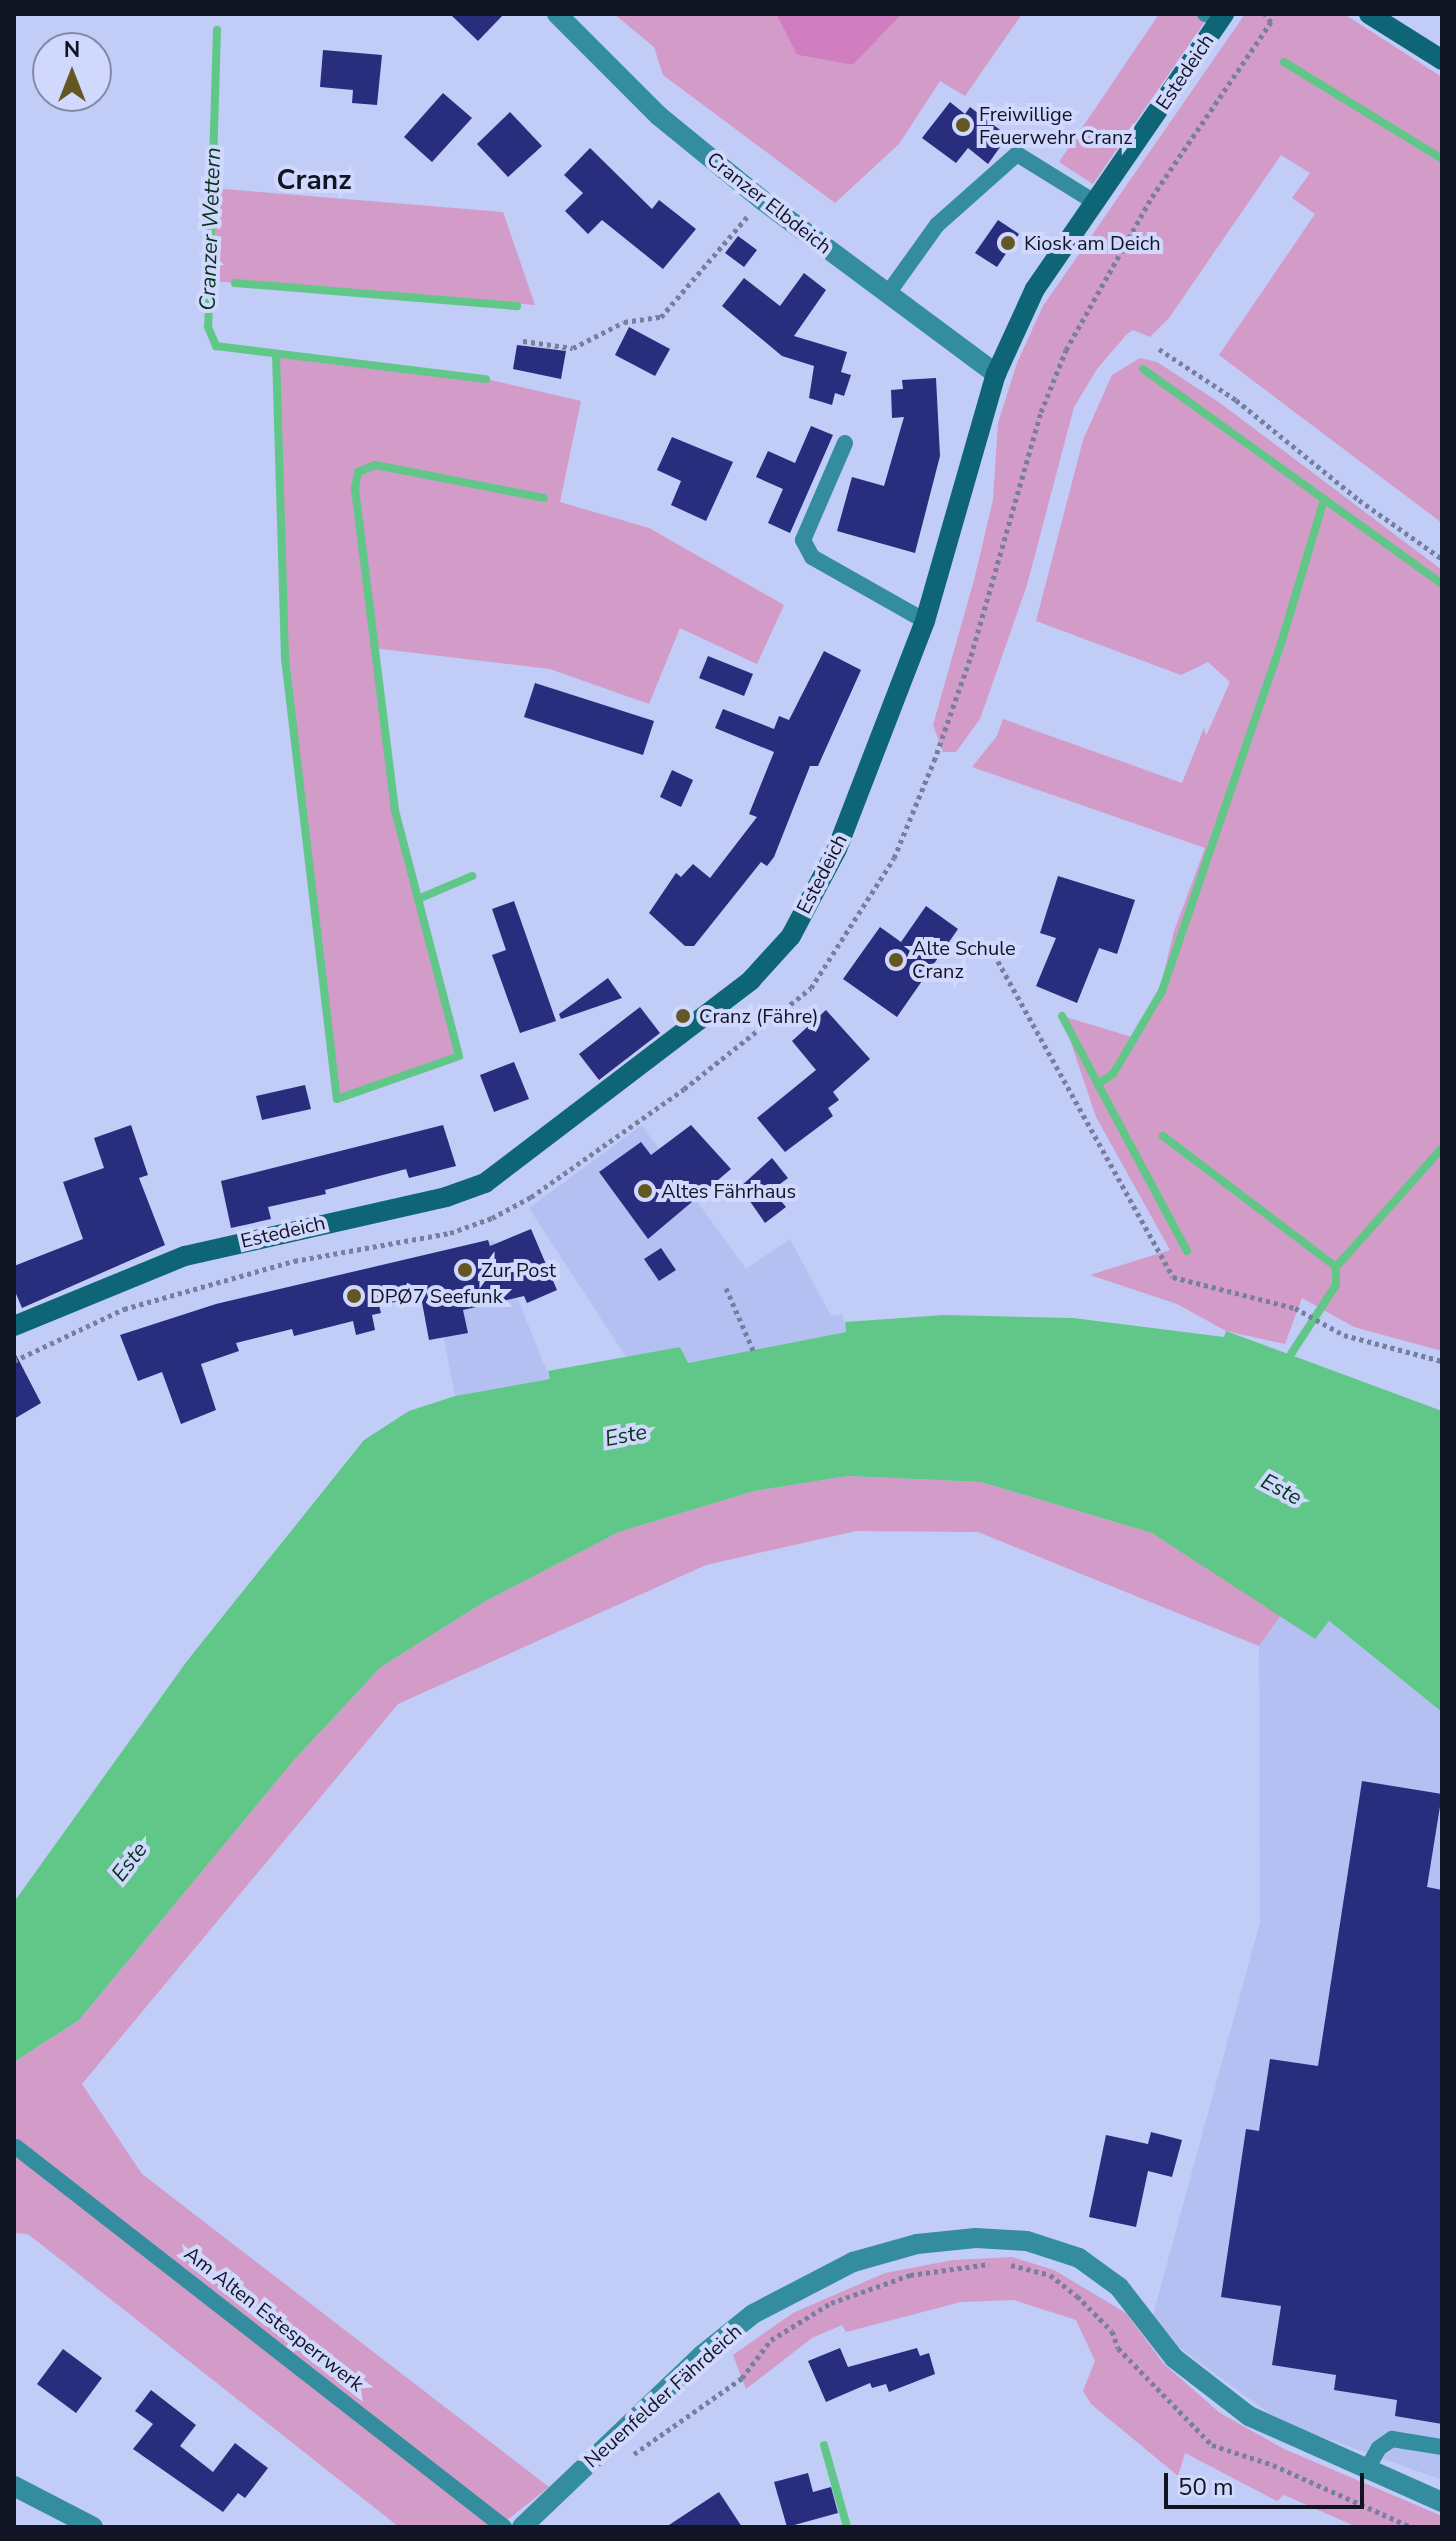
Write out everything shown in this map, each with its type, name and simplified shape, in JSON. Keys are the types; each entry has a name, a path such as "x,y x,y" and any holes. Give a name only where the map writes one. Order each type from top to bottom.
{"street":[{"name":"Cranzer Elbdeich","path":"557,14 659,116 762,200 996,374"},
{"path":"1369,14 1442,60"},
{"name":"Estedeich","path":"14,1326 185,1256 446,1197 485,1183 751,980 791,936 837,849 925,621 996,374 1035,289 1096,203 1217,15"},
{"name":"Neuenfelder Fährdeich","path":"522,2527 702,2355 753,2314 853,2262 917,2244 976,2238 1027,2241 1079,2258 1119,2287 1174,2358 1217,2394 1260,2422 1442,2502"},
{"path":"14,2486 93,2527"}],"lane":[{"path":"889,292 937,225 1017,154 1096,203"},
{"path":"845,443 803,540 812,557 925,621"},
{"name":"Am Alten Estesperrwerk","path":"16,2147 504,2527"},
{"path":"1366,2471 1379,2448 1392,2439 1442,2447"}],"path":[{"path":"811,988 894,858 934,761 971,656 1041,412 1066,350 1152,197 1271,22 1265,14"},
{"path":"523,341 573,348 624,322 661,317 762,200"},
{"path":"1159,349 1236,400 1359,500 1442,559"},
{"path":"990,947 1156,1252 1173,1277 1295,1308 1344,1335 1442,1361"},
{"path":"726,1288 753,1350"},
{"path":"625,2461 742,2378 771,2340 831,2303 910,2275 1002,2264 1050,2275 1077,2296 1112,2331 1118,2348 1212,2445 1273,2465 1411,2527"}],"shaded area":[{"path":"614,14 776,14 797,55 853,65 902,14 1022,14 965,96 940,81 899,144 835,203 663,75 654,47"},
{"path":"776,14 902,14 853,65 797,55"},
{"path":"1159,14 1210,14 1093,184 1059,162"},
{"path":"1245,14 1344,14 1442,77 1442,523 1219,355 1315,214 1292,198 1310,173 1281,155 1169,318 1150,337 1133,330 1127,334 1097,369 1074,407 1027,585 980,719 956,752 943,752 933,725 993,500 998,423 1017,363 1043,306"},
{"path":"212,188 503,212 535,305 209,281"},
{"path":"276,354 486,379 581,401 560,502 649,528 784,605 757,664 680,628 649,704 550,669 373,648 395,810 459,1056 337,1099 285,658"},
{"path":"1140,358 1157,362 1220,403 1442,570 1442,1351 1354,1327 1302,1298 1285,1344 1226,1331 1177,1304 1090,1275 1170,1250 1096,1117 1062,1016 1132,1037 1158,997 1174,931 1205,848 972,767 997,736 1003,719 1182,783 1204,728 1206,736 1230,682 1208,662 1181,675 1036,621 1083,440 1112,375"},
{"path":"642,1125 746,1269 790,1239 831,1316 842,1314 846,1332 687,1363 680,1347 626,1357 529,1208"},
{"path":"494,1240 550,1379 455,1396 428,1256"},
{"path":"848,1476 981,1482 1152,1533 1281,1615 1259,1646 978,1532 856,1531 706,1565 398,1704 82,2084 142,2174 549,2487 498,2527 399,2527 28,2234 14,2233 14,2062 79,2020 294,1760 381,1667 484,1602 619,1532 754,1491"},
{"path":"1281,1615 1314,1639 1328,1621 1442,1712 1442,2480 1281,2422 1150,2326 1260,1922 1259,1646"},
{"path":"1012,2257 1054,2270 1126,2313 1164,2364 1220,2413 1284,2449 1442,2516 1442,2527 1357,2527 1284,2495 1277,2501 1185,2453 1178,2476 1091,2404 1083,2391 1095,2361 1076,2320 1014,2300 961,2302 846,2332 842,2325 812,2338 746,2389 733,2355 793,2313 885,2273 953,2260"}],"water":[{"name":"Este","path":"944,1315 1073,1318 1224,1337 1226,1331 1442,1411 1442,1712 1329,1621 1315,1639 1152,1533 981,1482 848,1476 754,1491 619,1532 484,1602 381,1667 294,1760 79,2020 14,2062 14,1902 187,1661 364,1440 409,1411 455,1396 550,1379 548,1371 680,1347 688,1363 846,1332 845,1322"}],"building":[{"path":"450,14 504,14 478,41"},
{"path":"323,50 382,55 377,105 352,103 353,90 320,87"},
{"path":"443,93 472,118 432,162 404,137"},
{"name":"Freiwillige Feuerwehr Cranz","path":"950,102 965,114 970,107 1008,136 988,164 968,148 956,163 922,138"},
{"path":"510,112 542,146 508,177 477,144"},
{"path":"590,148 652,209 659,200 696,229 663,269 602,220 588,234 565,211 583,193 564,175"},
{"path":"998,220 1019,234 997,267 975,253"},
{"path":"738,236 757,250 744,267 725,253"},
{"path":"804,273 826,290 794,336 847,352 841,372 851,375 844,396 835,393 832,405 809,398 814,366 782,356 722,306 744,278 780,306"},
{"path":"629,327 670,349 655,376 615,355"},
{"path":"517,345 566,351 561,379 513,369"},
{"path":"936,378 940,456 915,553 837,531 852,477 884,486 904,417 892,418 891,390 903,389 902,380"},
{"path":"811,426 833,435 790,533 768,523 783,489 756,477 768,451 795,463"},
{"path":"672,437 733,462 706,521 671,505 681,481 657,470"},
{"path":"824,651 861,670 818,766 810,766 774,857 767,866 761,862 694,946 685,946 649,913 676,873 681,877 693,864 710,878 757,817 749,814 774,752 715,728 723,709 774,729 779,716 789,720"},
{"path":"708,656 753,674 744,696 699,678"},
{"path":"535,683 654,721 643,755 524,717"},
{"path":"672,770 693,780 681,807 660,797"},
{"path":"1058,876 1135,900 1117,954 1099,948 1077,1003 1036,986 1056,938 1040,933"},
{"path":"514,901 556,1021 520,1033 492,955 506,950 492,909"},
{"name":"Alte Schule Cranz","path":"926,906 958,929 897,1017 843,979 880,927 901,942"},
{"path":"608,978 622,998 561,1019 559,1014"},
{"path":"640,1007 660,1033 599,1080 579,1054"},
{"path":"826,1010 870,1059 833,1092 839,1100 828,1108 833,1116 785,1152 757,1118 816,1070 792,1041"},
{"path":"514,1062 529,1099 494,1112 480,1075"},
{"path":"305,1085 311,1109 262,1120 256,1096"},
{"path":"131,1125 148,1175 139,1178 165,1245 22,1308 14,1289 14,1266 83,1239 63,1182 104,1168 94,1138"},
{"path":"443,1125 456,1166 409,1178 406,1169 325,1190 326,1194 268,1207 271,1219 231,1228 221,1181"},
{"path":"691,1125 731,1169 648,1239 599,1172 641,1142 651,1155"},
{"path":"772,1158 788,1178 772,1190 786,1207 765,1223 740,1187"},
{"path":"531,1229 557,1290 527,1303 524,1296 463,1310 468,1333 429,1340 421,1297 379,1305 381,1313 372,1315 375,1330 356,1335 353,1321 294,1336 292,1329 236,1343 239,1351 201,1364 216,1410 181,1424 162,1372 138,1381 120,1335 216,1304 488,1240 490,1246"},
{"path":"661,1248 676,1270 659,1281 644,1259"},
{"path":"14,1351 41,1403 14,1419"},
{"path":"1362,1781 1442,1794 1427,1887 1442,1890 1442,2424 1395,2416 1397,2400 1334,2390 1336,2375 1272,2365 1281,2306 1221,2297 1246,2129 1259,2131 1270,2059 1318,2066"},
{"path":"1151,2132 1182,2140 1172,2177 1148,2171 1136,2227 1089,2217 1106,2135 1148,2144"},
{"path":"840,2348 848,2367 917,2348 920,2356 929,2353 935,2374 889,2392 886,2384 872,2388 870,2383 826,2402 808,2361"},
{"path":"63,2349 102,2378 76,2413 37,2384"},
{"path":"151,2390 196,2425 180,2446 213,2472 235,2443 268,2468 245,2498 238,2493 223,2512 133,2449 153,2424 135,2411"},
{"path":"808,2473 813,2492 831,2487 838,2513 787,2527 774,2482"},
{"path":"719,2492 742,2527 666,2527"}],"waterway":[{"name":"Cranzer Wettern","path":"217,30 208,327 216,346 486,379"},
{"path":"1284,62 1442,159"},
{"path":"235,283 517,306"},
{"path":"276,354 285,658 337,1099 459,1056 395,810 355,488 358,472 375,465 544,498"},
{"path":"1143,369 1442,584"},
{"path":"1187,1251 1098,1084 1113,1074 1162,991 1280,647 1324,499"},
{"path":"418,899 472,876"},
{"path":"1062,1016 1098,1084"},
{"path":"1163,1136 1336,1267"},
{"path":"1291,1354 1336,1285 1336,1267 1442,1148"},
{"path":"824,2445 847,2527"}],"place":[{"name":"Freiwillige Feuerwehr Cranz","path":"963,125"},
{"name":"Kiosk am Deich","path":"1008,243"},
{"name":"Alte Schule Cranz","path":"896,960"},
{"name":"Cranz (Fähre)","path":"683,1016"},
{"name":"Altes Fährhaus","path":"645,1191"},
{"name":"Zur Post","path":"465,1270"},
{"name":"DPØ7 Seefunk","path":"354,1296"}],"district":[{"name":"Cranz","path":"314,180"}]}
